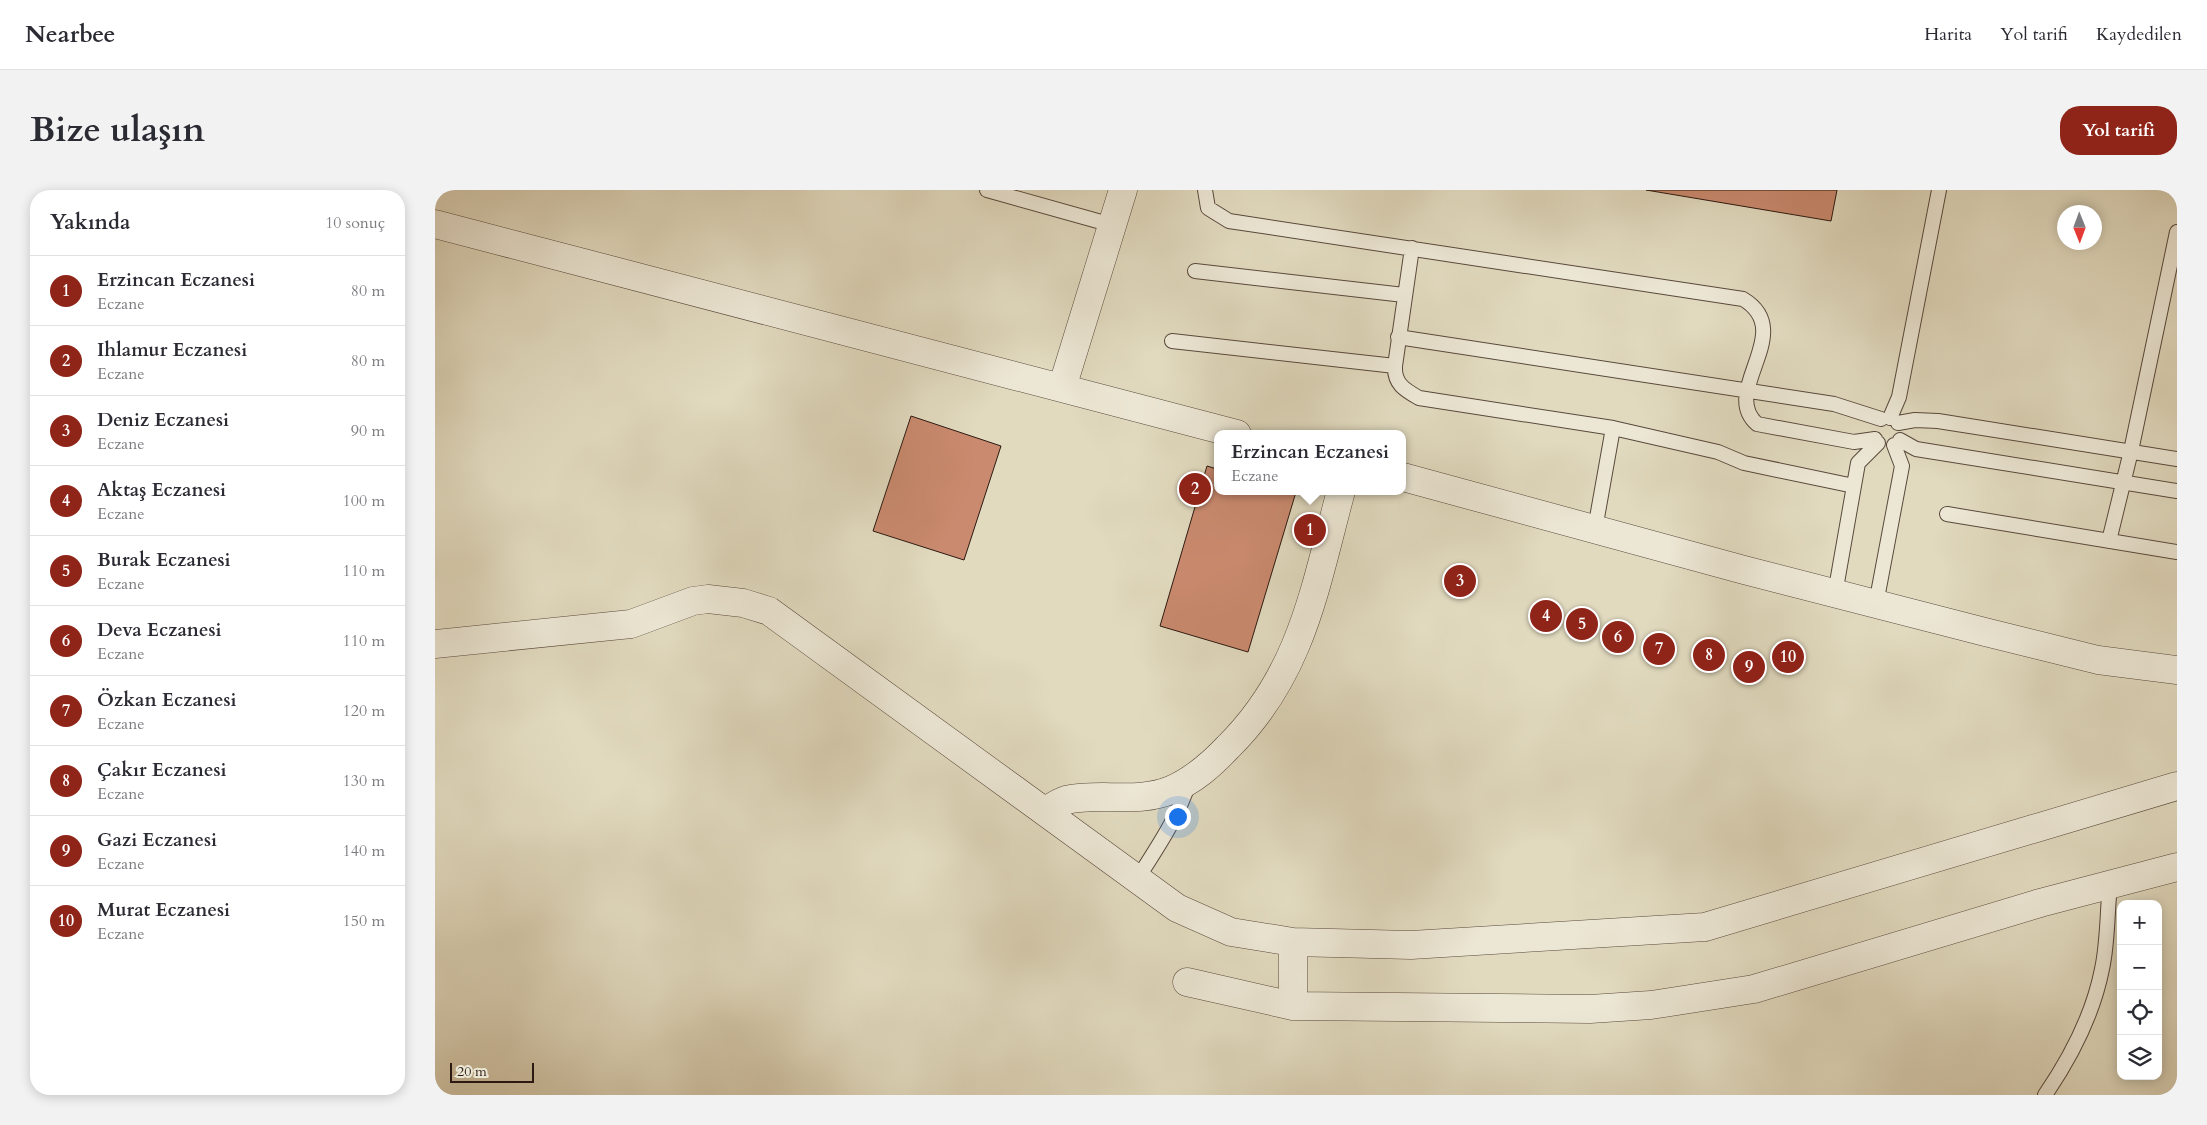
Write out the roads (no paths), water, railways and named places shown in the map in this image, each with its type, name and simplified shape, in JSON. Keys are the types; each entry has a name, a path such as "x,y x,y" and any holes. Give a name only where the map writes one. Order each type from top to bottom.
{"street":[{"path":"1062,388 1123,190"},
{"path":"435,224 1222,430"},
{"path":"1406,478 1835,594 2098,660 2177,670"},
{"path":"1046,811 1064,801 1081,798 1137,798 1153,795 1189,781 1207,768 1241,735 1273,693 1288,666 1309,610 1340,495"},
{"path":"435,644 631,624 693,601 708,599 757,606 769,611 1046,811 1136,881 1177,908 1231,932 1293,942 1411,945 1705,927 2177,786"},
{"path":"1187,982 1293,1006 1590,1008 1651,1005 1754,989 2040,903 2177,867"},
{"path":"1293,942 1293,1006"}],"lane":[{"path":"987,190 1112,225"},
{"path":"1205,190 1208,208 1229,221 1743,299 1759,313 1763,324 1763,335 1745,406 1751,419 1757,424 1855,442 1876,441 1886,446 1897,442 1916,449 2177,491"},
{"path":"1876,441 1873,431 1890,420 1899,397 1939,190"},
{"path":"2109,541 2122,481 2131,451 2177,232"},
{"path":"1412,248 1394,374 1399,384 1419,398 1613,428 1718,452 1744,463 1854,486"},
{"path":"1195,271 1404,295"},
{"path":"1398,337 1834,404 1890,420 1938,421 2177,459"},
{"path":"1172,341 1395,366"},
{"path":"1876,604 1902,466 1897,442 1902,431 1890,420"},
{"path":"1595,529 1613,428"},
{"path":"1835,594 1858,463 1876,441"},
{"path":"1947,514 2177,552"},
{"path":"1136,881 1171,825 1183,802 1189,781"},
{"path":"2045,1095 2072,1052 2095,997 2103,968 2110,885"}],"place":[{"name":"Ihlamur Eczanesi","path":"1195,489"},
{"name":"Erzincan Eczanesi","path":"1310,530"},
{"name":"Deniz Eczanesi","path":"1460,581"},
{"name":"Aktaş Eczanesi","path":"1546,616"},
{"name":"Burak Eczanesi","path":"1582,624"},
{"name":"Deva Eczanesi","path":"1618,637"},
{"name":"Özkan Eczanesi","path":"1659,649"},
{"name":"Çakır Eczanesi","path":"1709,655"},
{"name":"Murat Eczanesi","path":"1788,657"},
{"name":"Gazi Eczanesi","path":"1749,667"}]}
